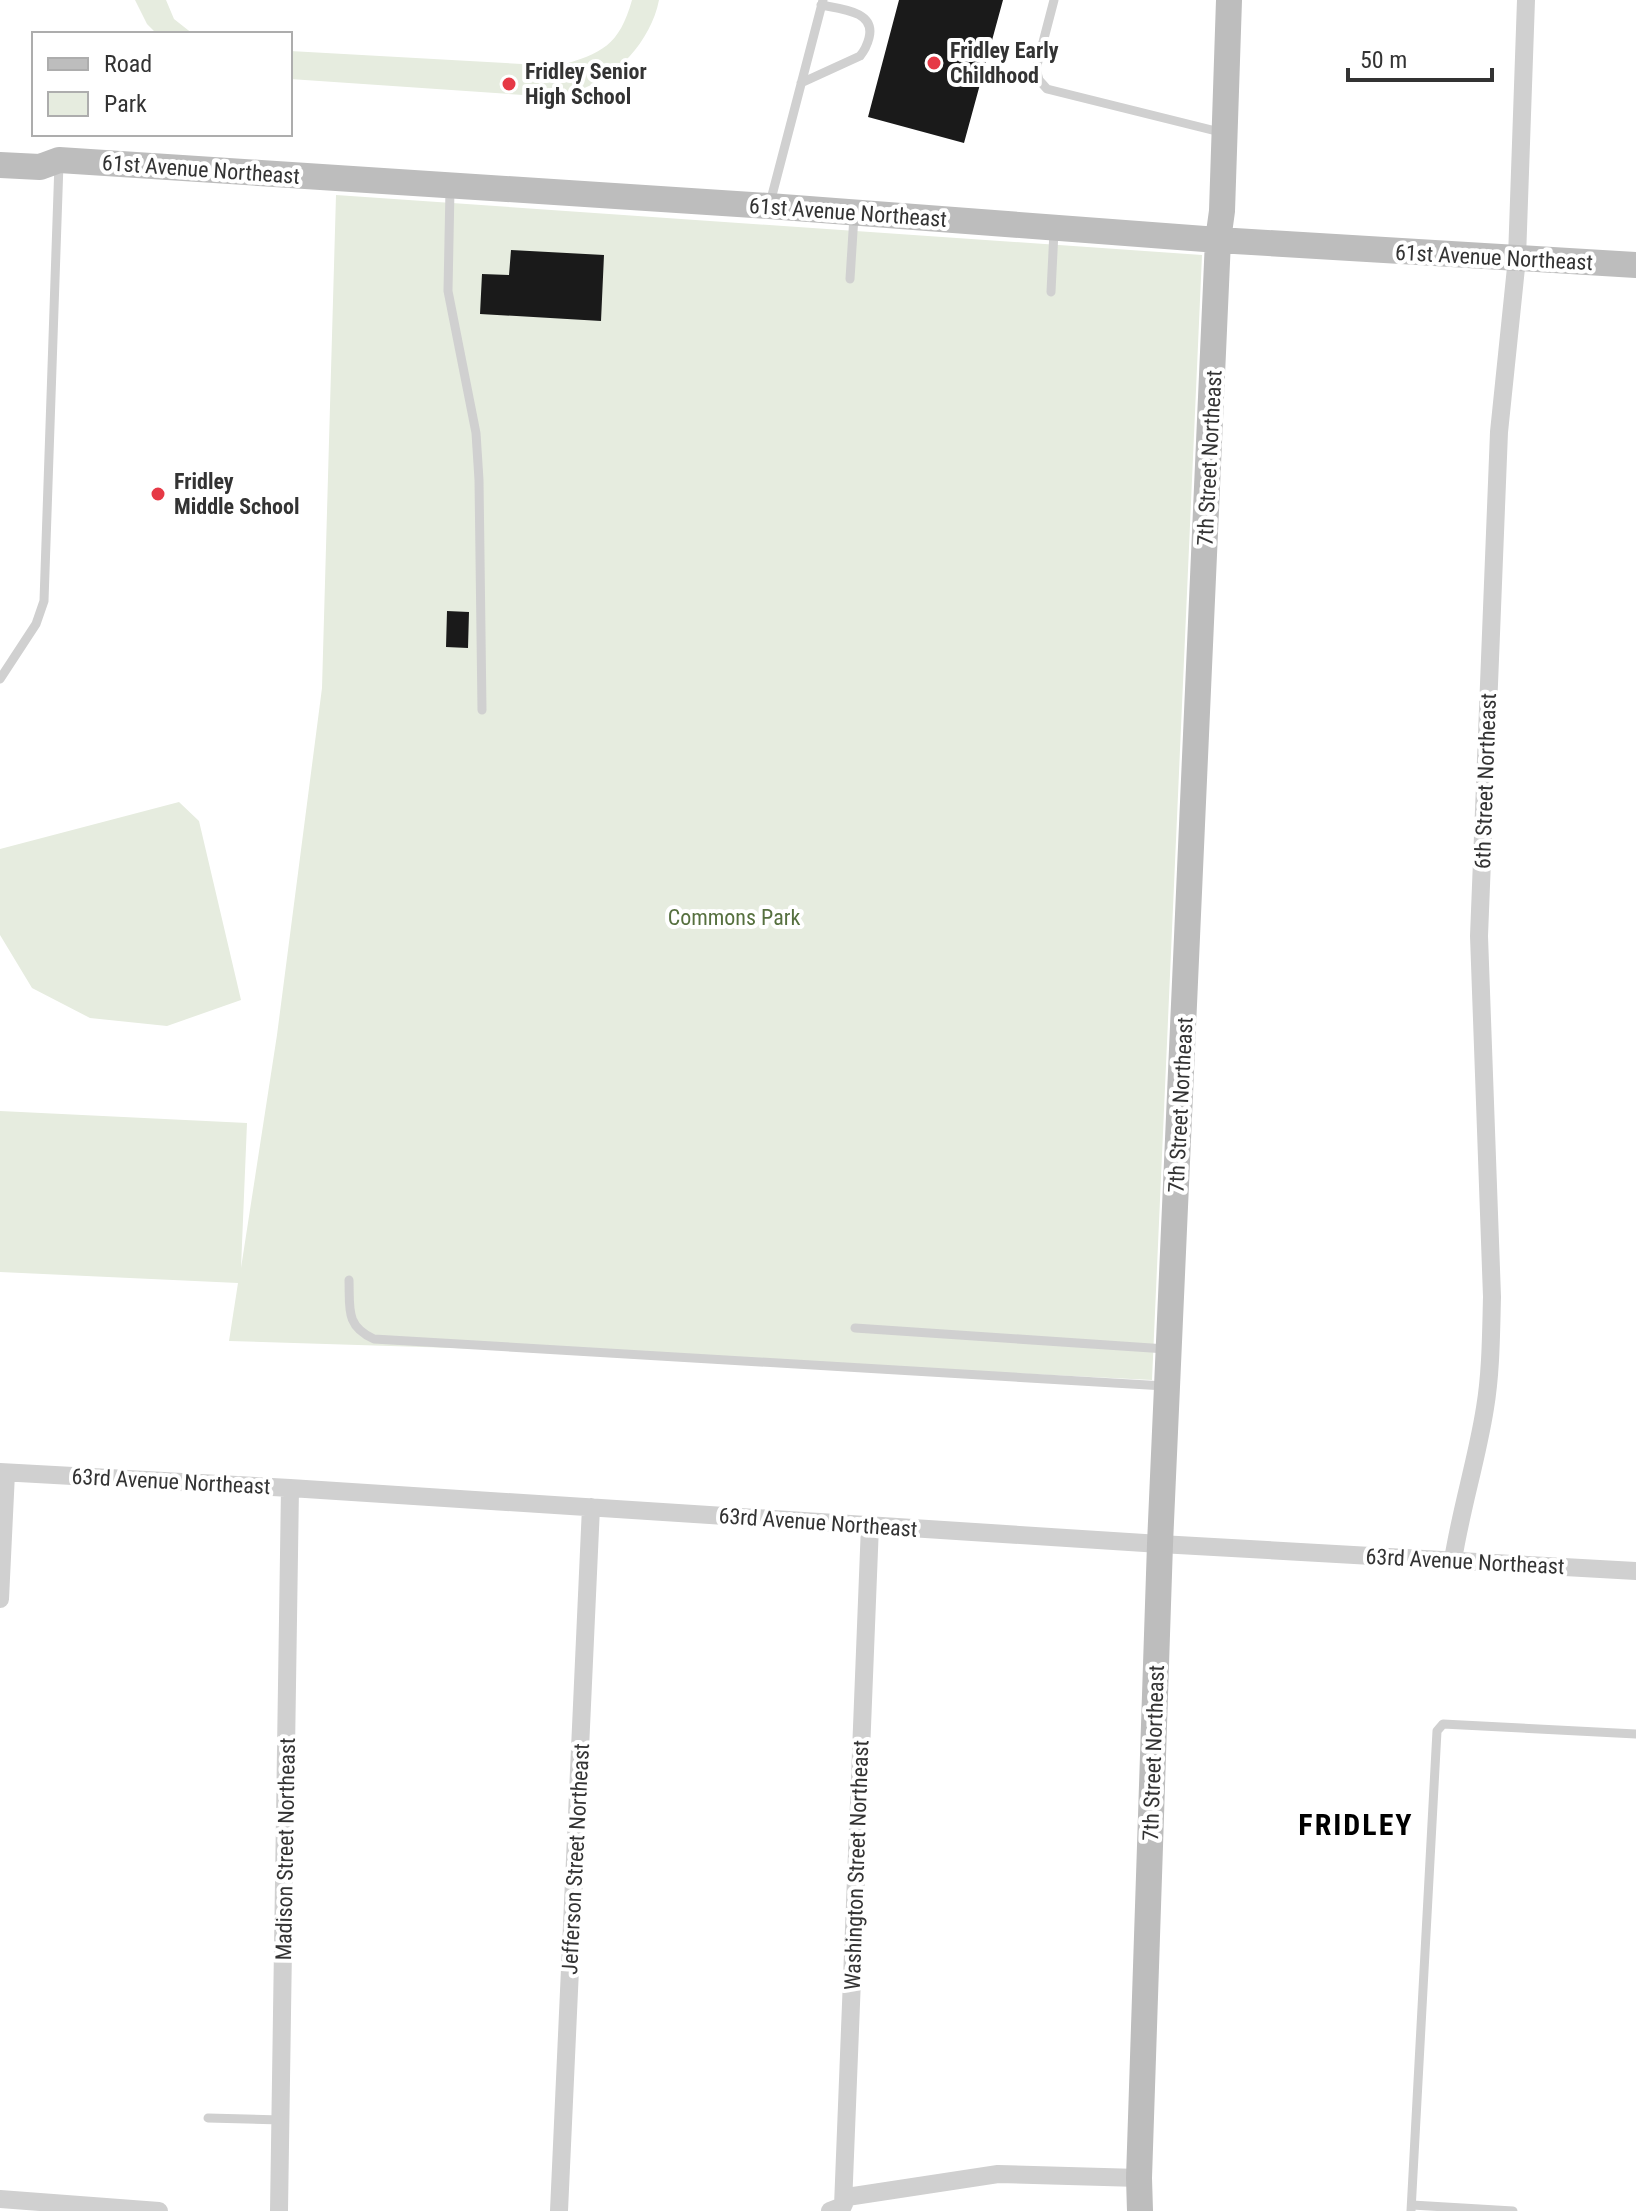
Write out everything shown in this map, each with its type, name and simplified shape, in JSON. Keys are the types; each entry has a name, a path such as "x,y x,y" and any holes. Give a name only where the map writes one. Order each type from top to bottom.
{"street":[{"name":"7th Street Northeast","path":"1140,2211 1160,1544 1218,240 1222,211 1229,0"},
{"name":"6th Street Northeast","path":"1453,1560 1486,1406 1490,1351 1492,1297 1479,936 1499,432 1517,258 1526,0"},
{"name":"61st Avenue Northeast","path":"0,147 40,150 59,160 769,206 1218,240 1636,265"},
{"name":"61st Avenue Northeast","path":"0,165 40,167 59,160"},
{"name":"63rd Avenue Northeast","path":"3,1472 1636,1571"},
{"path":"0,1599 3,1472"},
{"name":"Madison Street Northeast","path":"279,2211 290,1488"},
{"name":"Jefferson Street Northeast","path":"559,2211 591,1507"},
{"name":"Washington Street Northeast","path":"836,2208 870,1525"},
{"path":"836,2208 847,2197 998,2174 1139,2178"},
{"path":"0,2199 159,2211"}],"lane":[{"path":"1054,0 1036,69 1039,80 1047,89 1224,133"},
{"path":"769,206 822,2 858,13 868,20 871,30 869,39 860,56 801,83"},
{"path":"0,679 36,624 44,601 59,160"},
{"path":"450,186 448,291 476,433 482,710"},
{"path":"850,279 855,213"},
{"path":"1051,292 1054,228"},
{"path":"349,1280 353,1324 362,1334 374,1339 1168,1386"},
{"path":"855,1328 1170,1349"},
{"path":"1513,2211 1412,2208 1437,1731 1443,1724 1636,1734"},
{"path":"208,2118 281,2120"}],"green space":[{"path":"135,0 166,0 174,19 190,32 155,32 147,24"},
{"path":"632,0 659,0 640,44 618,68 591,85 557,95 292,79 292,51 559,66 598,52 615,38"},
{"name":"Commons Park","path":"336,195 1202,255 1152,1380 583,1352 229,1341 238,1283 0,1272 0,1111 247,1123 241,1268 277,1035 322,688"},
{"path":"179,802 199,821 241,1000 167,1026 90,1018 32,988 0,935 0,849"}],"building":[{"name":"Fridley Early Childhood","path":"899,0 1003,0 964,143 868,117"},
{"path":"511,250 604,255 601,321 480,314 482,274 509,275"},
{"path":"447,611 469,612 468,648 446,647"}],"place":[{"name":"Fridley Early Childhood","path":"934,63"},
{"name":"Fridley Senior High School","path":"509,84"},
{"name":"Fridley Middle School","path":"158,494"}],"district":[{"name":"FRIDLEY","path":"1356,1825"}]}
